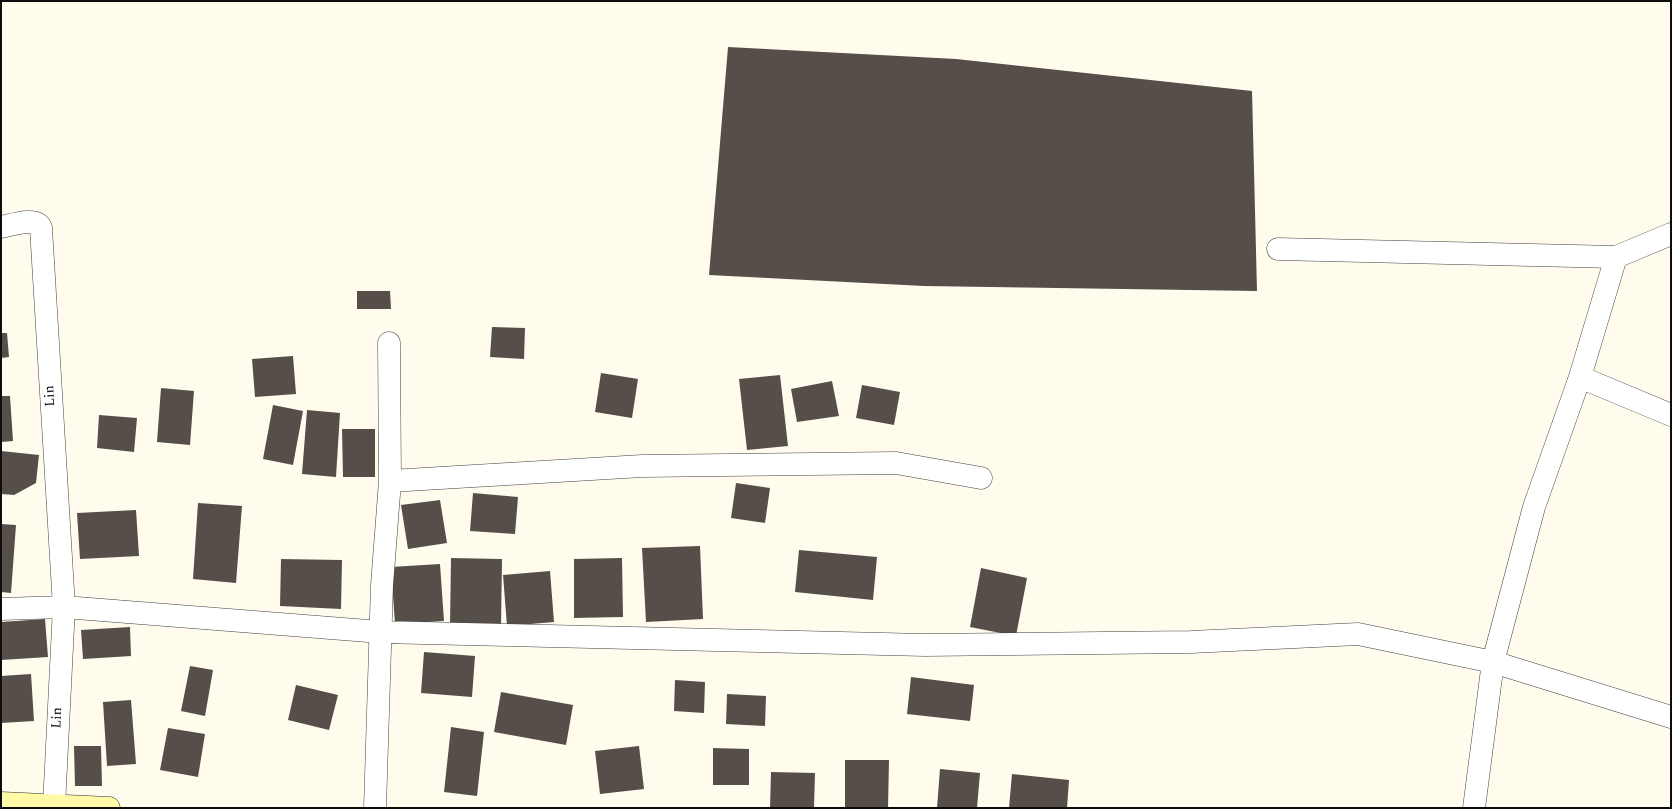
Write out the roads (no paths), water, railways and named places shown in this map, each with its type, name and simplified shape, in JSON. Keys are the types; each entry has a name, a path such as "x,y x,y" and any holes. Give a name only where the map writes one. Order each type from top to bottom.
{"street":[{"name":"Lin","path":"1,227 31,221 37,222 41,228 64,607 54,806"},
{"path":"1278,249 1616,257 1671,234"},
{"path":"1474,808 1493,662 1534,507 1580,376 1616,257"},
{"path":"375,808 382,585 390,481 390,343"},
{"path":"1580,376 1671,415"},
{"path":"390,481 642,466 896,463 981,478"},
{"path":"1,609 64,607 381,632 925,645 1191,642 1358,634 1493,662 1671,717"},
{"path":"1,803 95,808"}]}
